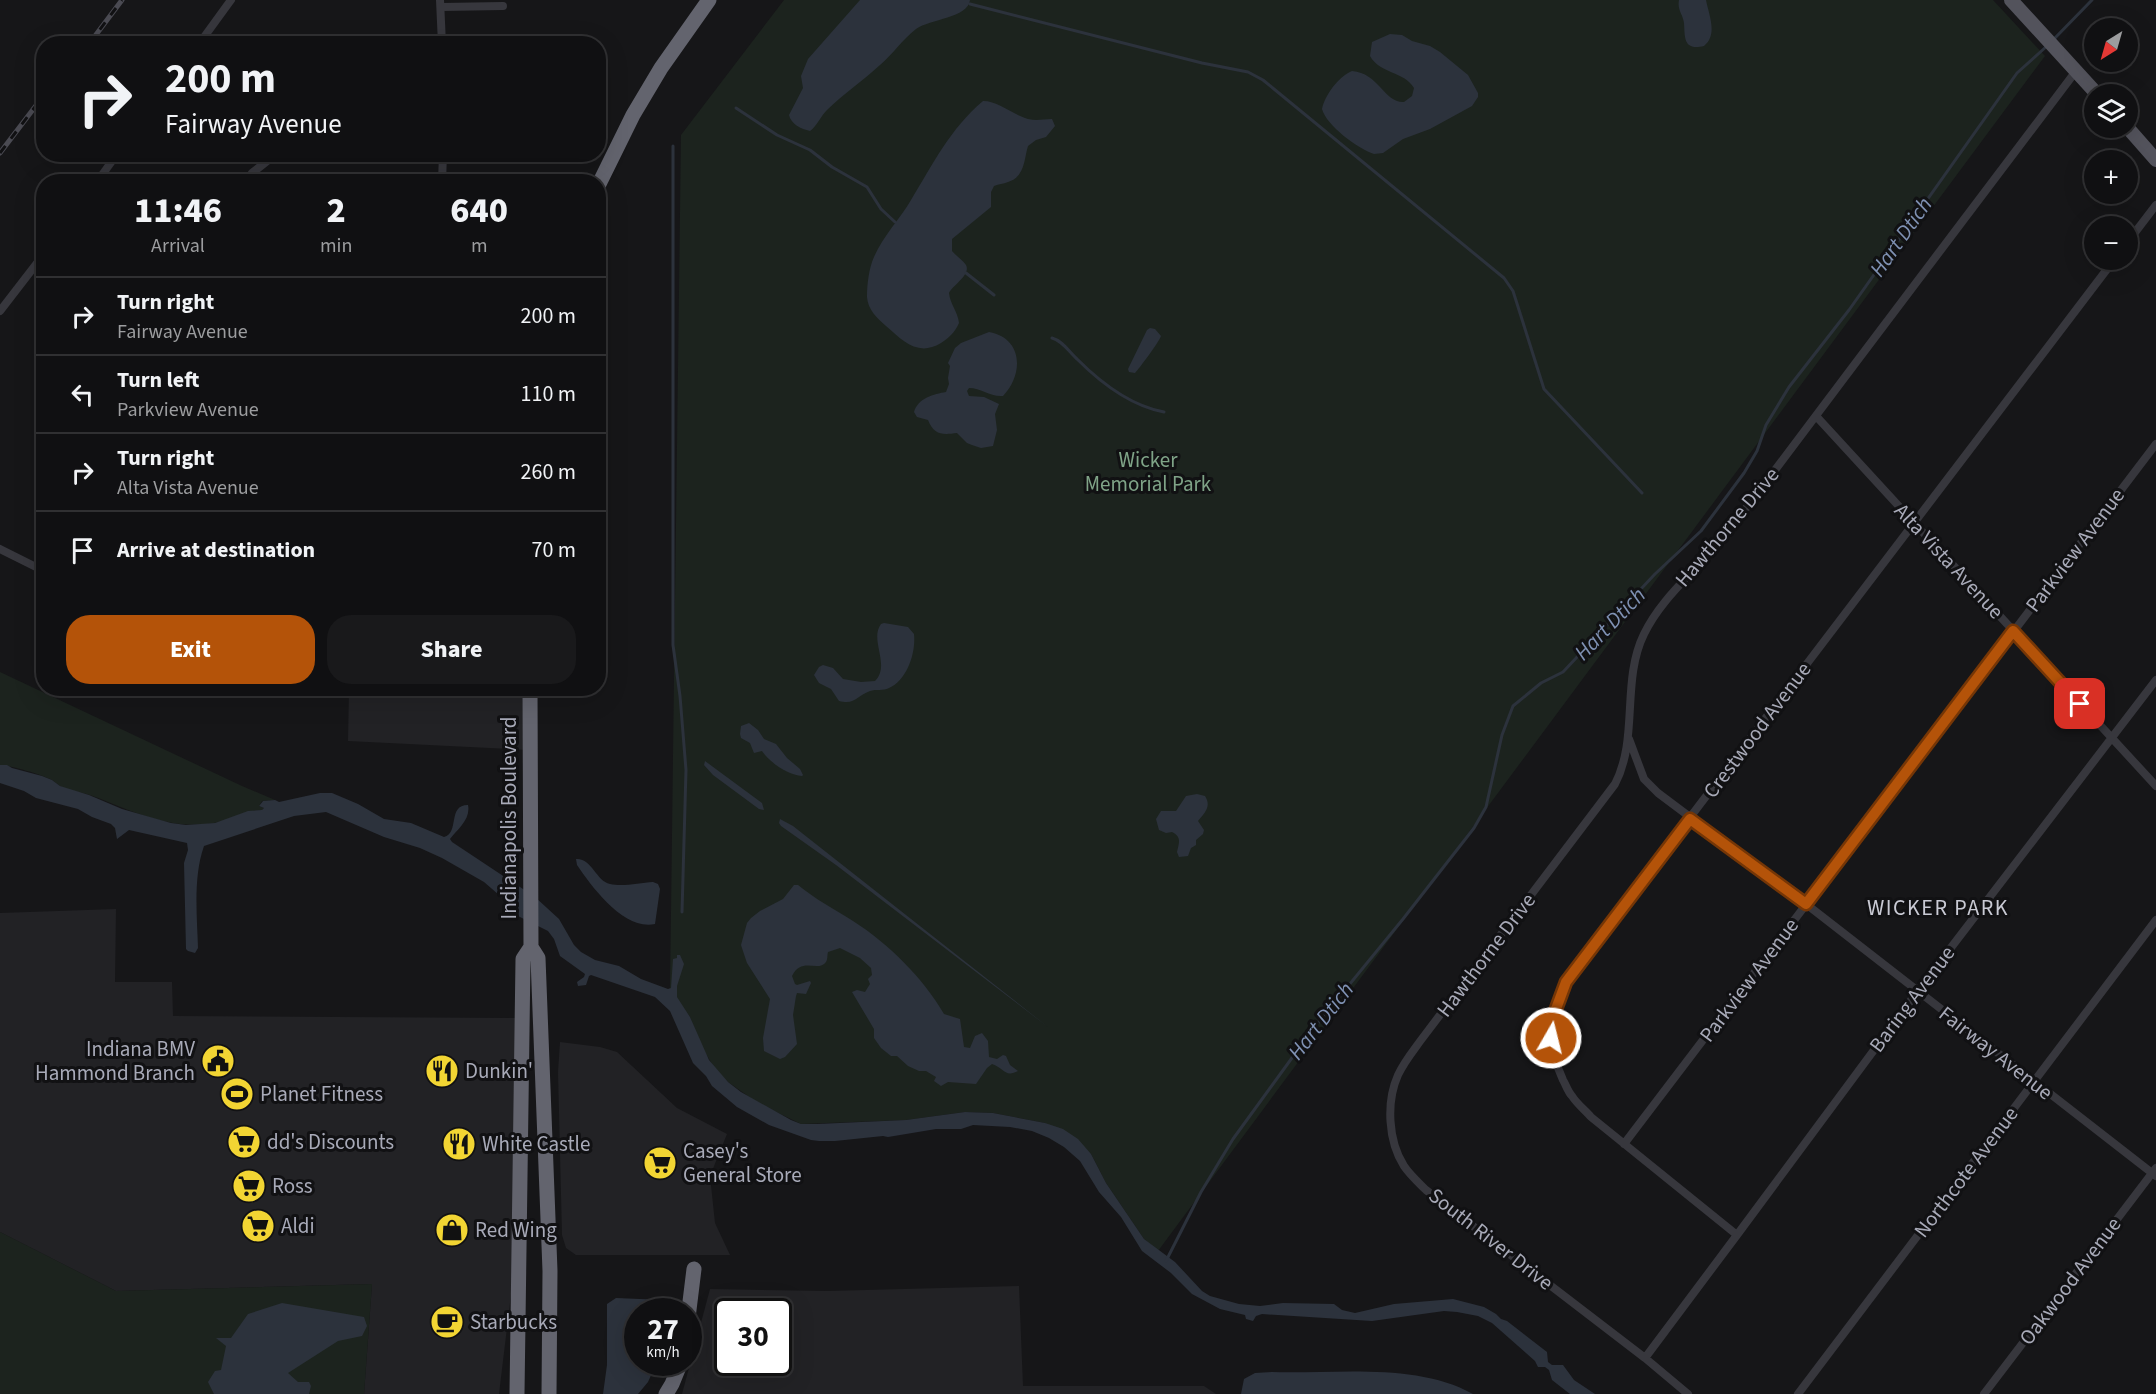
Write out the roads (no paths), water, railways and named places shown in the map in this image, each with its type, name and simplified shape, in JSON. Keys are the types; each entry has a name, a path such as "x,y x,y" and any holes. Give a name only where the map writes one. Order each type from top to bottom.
{"highway":[{"path":"604,174 633,115 661,68 709,0"},
{"name":"Indianapolis Boulevard","path":"530,696 531,947 538,958 539,969 550,1271 549,1394"},
{"name":"Indianapolis Boulevard","path":"517,1394 518,1179 522,1093 523,958 531,947"},
{"path":"690,1298 694,1269"},
{"path":"666,1394 675,1376"}],"main road":[{"path":"2012,0 2088,84"},
{"path":"2136,138 2156,160"}],"street":[{"path":"205,36 231,0"},
{"path":"442,36 441,4 503,6"},
{"name":"Hawthorne Drive","path":"1421,1040 1615,784 1621,773 1628,739 1629,707 1637,653 1651,622 1673,591 1736,521 2076,71"},
{"path":"251,174 266,162"},
{"path":"2138,229 2156,205"},
{"path":"0,311 36,264"},
{"name":"Crestwood Avenue","path":"1737,1235 1591,1117 1571,1096 1557,1066 1551,1038 1553,1017 1559,998 1577,966 2106,270"},
{"name":"Alta Vista Avenue","path":"1816,416 2156,786"},
{"name":"Parkview Avenue","path":"1624,1144 2156,444"},
{"path":"0,549 36,567"},
{"name":"Baring Avenue","path":"1737,1235 1917,992 2156,680"},
{"name":"Fairway Avenue","path":"1628,739 1644,778 1658,793 2155,1173"},
{"name":"Northcote Avenue","path":"1798,1394 2156,920"},
{"name":"South River Drive","path":"1421,1040 1402,1067 1392,1091 1393,1140 1404,1165 1426,1190 1645,1358 1688,1394"},
{"name":"Oakwood Avenue","path":"1984,1394 2155,1173"},
{"path":"1645,1358 1737,1235"}],"waterway":[{"name":"Hart Dtich","path":"2054,39 2092,0"},
{"path":"970,4 1202,63 1248,72 1263,80 1504,278 1513,291 1544,389 1642,493"},
{"name":"Hart Dtich","path":"1166,1261 1201,1192 1233,1139 1313,1029 1474,828 1486,807 1502,735 1513,706 1541,683 1563,672 1655,574 1701,531 1744,473 1757,451 1766,425 1789,387 1849,310 2017,73 2047,46"},
{"path":"736,108 777,135 810,150 832,167 867,187 881,209 895,222"},
{"path":"673,146 673,645 686,770 682,912"},
{"path":"966,273 994,295"},
{"path":"1052,338 1063,344 1086,368 1117,392 1128,399 1164,412"}],"railway":[{"path":"95,36 122,0"},
{"path":"0,153 36,106"}],"place":[{"name":"Indiana BMV Hammond Branch","path":"218,1061"},
{"name":"Dunkin'","path":"442,1071"},
{"name":"Planet Fitness","path":"237,1094"},
{"name":"dd's Discounts","path":"244,1142"},
{"name":"White Castle","path":"459,1144"},
{"name":"Casey's General Store","path":"660,1163"},
{"name":"Ross","path":"249,1186"},
{"name":"Aldi","path":"258,1226"},
{"name":"Red Wing","path":"452,1230"},
{"name":"Starbucks","path":"447,1322"}],"district":[{"name":"WICKER PARK","path":"1938,908"}],"park label":[{"name":"Wicker Memorial Park","path":"1148,472"}]}
